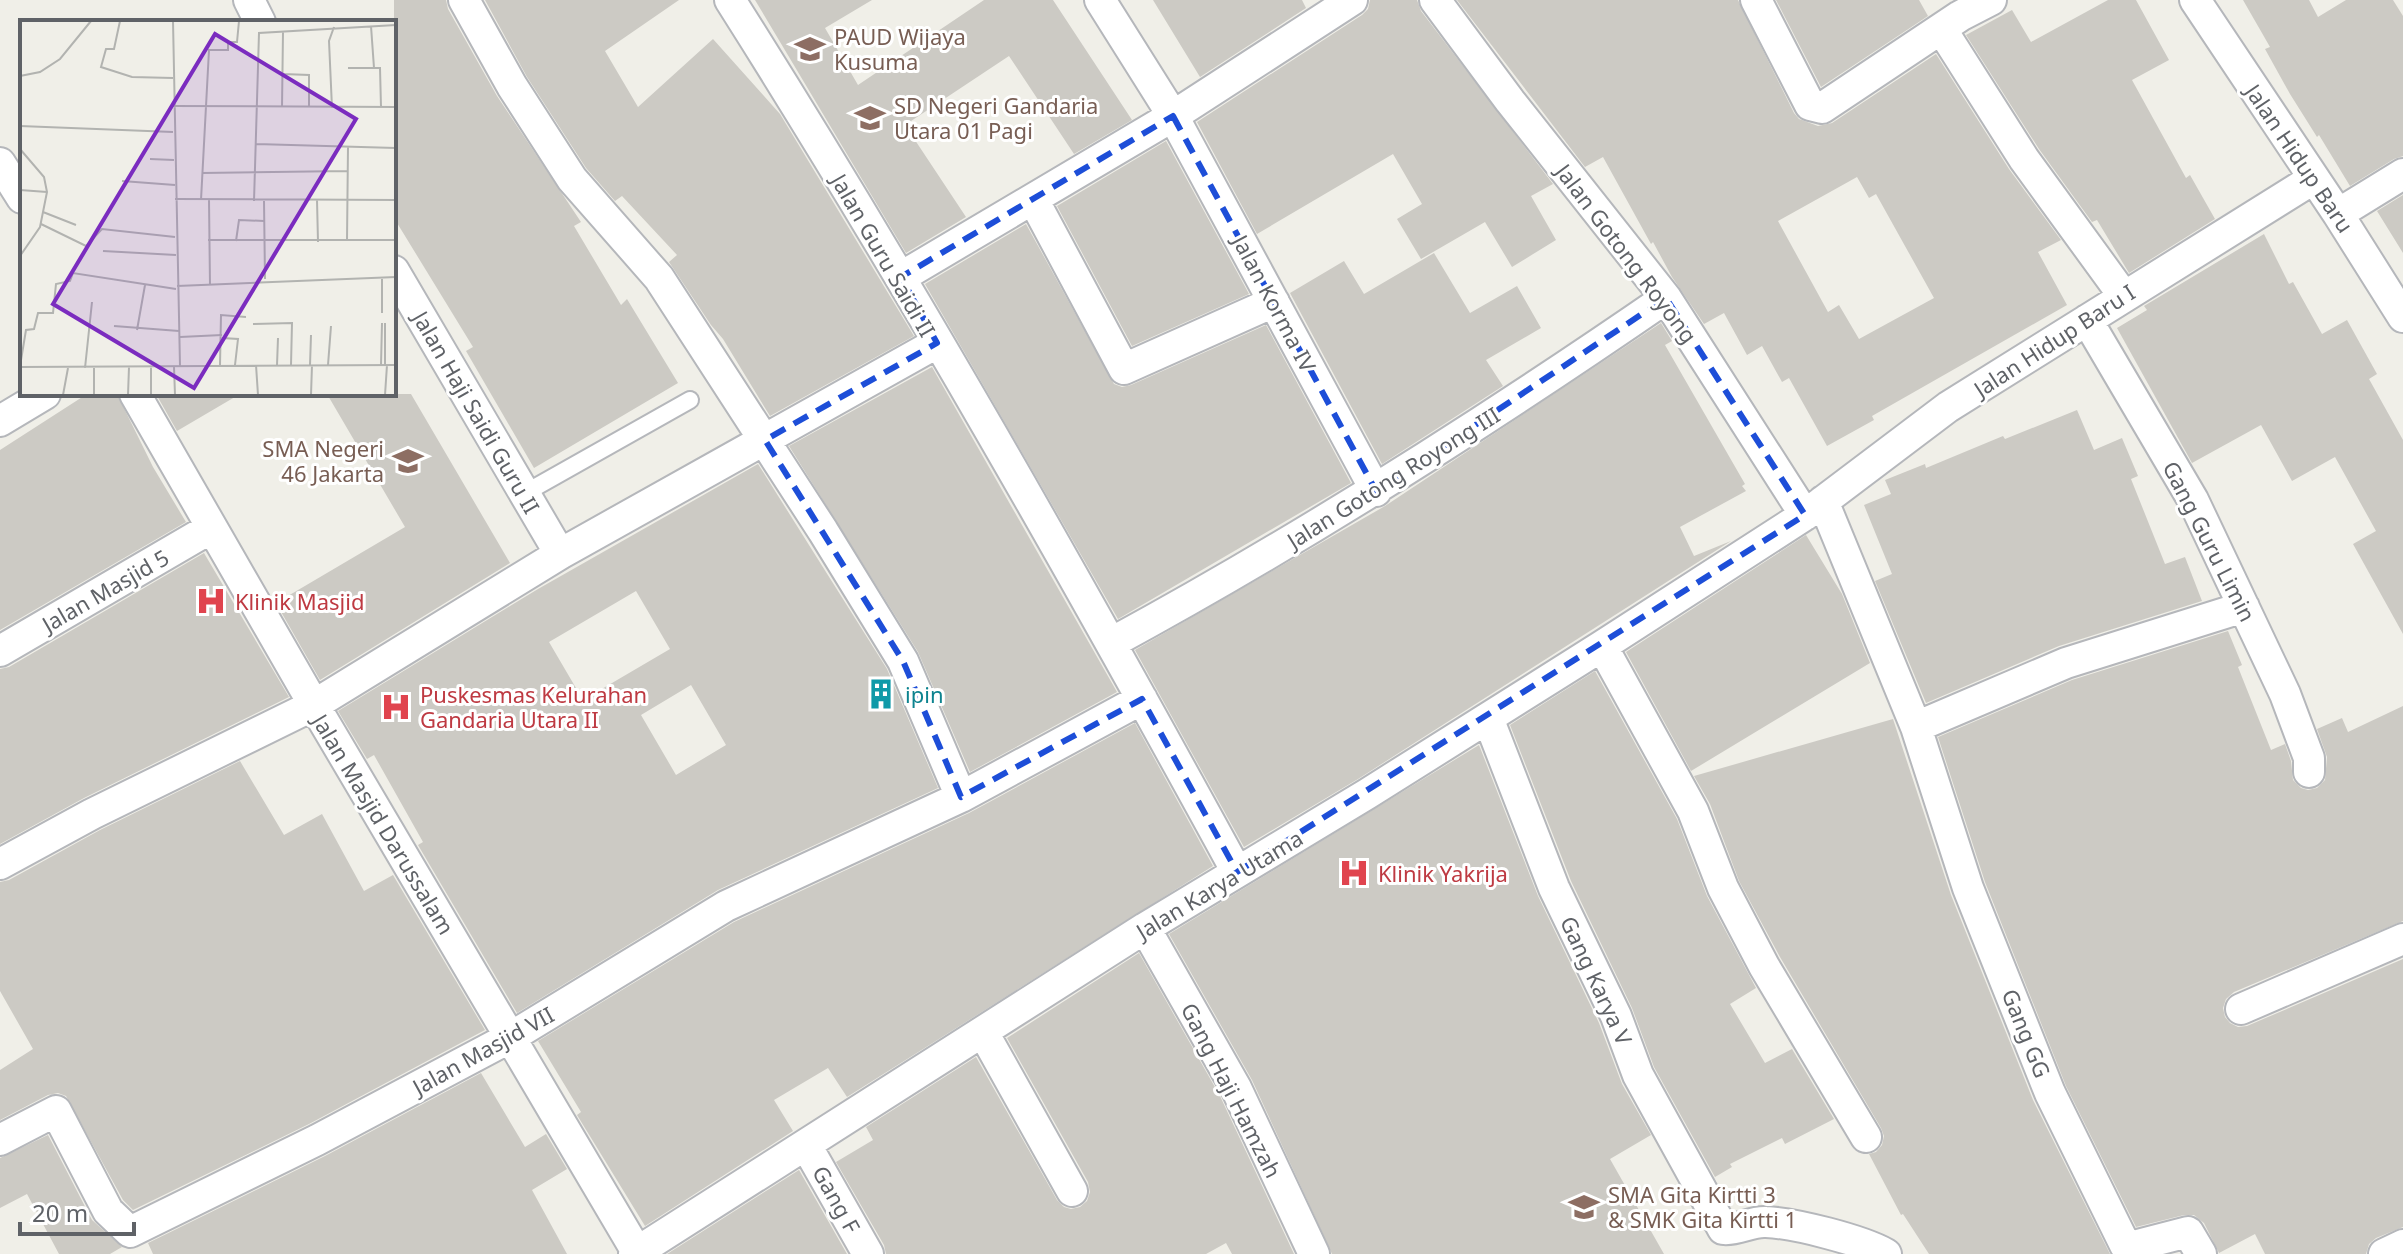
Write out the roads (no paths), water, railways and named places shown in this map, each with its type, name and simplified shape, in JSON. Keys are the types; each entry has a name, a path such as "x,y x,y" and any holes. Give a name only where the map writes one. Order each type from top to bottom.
{"street":[{"path":"249,0 259,20"},
{"path":"464,0 512,86 572,179 659,278 903,661 961,797"},
{"name":"Jalan Guru Saidi II","path":"0,864 92,814 314,705 560,554 937,343 901,277 730,0"},
{"name":"Jalan Korma IV","path":"1100,0 1173,116 1376,491"},
{"path":"901,277 1173,116 1352,0"},
{"name":"Jalan Gotong Royong","path":"1435,0 1510,101 1666,298 1814,508 1916,727"},
{"path":"1756,0 1810,105 1816,108 1822,108 1951,15 1991,0"},
{"name":"Jalan Hidup Baru","path":"2195,0 2403,317"},
{"path":"1951,15 2024,159 2123,295"},
{"path":"0,163 20,196"},
{"path":"2338,214 2403,174"},
{"name":"Jalan Hidup Baru I","path":"1814,508 1948,407 2313,179"},
{"path":"1033,199 1124,369 1274,302"},
{"path":"0,210 20,200"},
{"name":"Jalan Haji Saidi Guru II","path":"396,274 560,554"},
{"name":"Jalan Gotong Royong III","path":"1111,643 1228,580 1376,491 1666,298"},
{"name":"Gang Guru Limin","path":"2087,320 2193,500 2298,726 2309,758 2309,772"},
{"path":"937,343 1111,643 1237,872"},
{"path":"0,421 42,396"},
{"name":"Jalan Masjid Darussalam","path":"136,396 636,1253"},
{"name":"Jalan Karya Utama","path":"636,1253 1145,928 1602,646 1814,508"},
{"name":"Jalan Masjid 5","path":"0,651 211,528"},
{"path":"1916,727 2066,663 2244,607"},
{"path":"1602,646 1693,811 1723,888 1757,953 1866,1137"},
{"name":"Jalan Masjid VII","path":"0,1140 56,1111 108,1211 130,1232 317,1140 511,1037 726,906 961,797 1142,699"},
{"name":"Gang Karya V","path":"1488,718 1554,888 1616,1016 1638,1075 1720,1224 1728,1230 1752,1222 1787,1224 1886,1254"},
{"name":"Gang GG","path":"1916,727 1968,888 2050,1093 2125,1245 2130,1247 2185,1232 2191,1233 2201,1254"},
{"name":"Gang Haji Hamzah","path":"1145,928 1236,1088 1314,1254"},
{"path":"2241,1009 2403,939"},
{"path":"983,1032 1072,1191"},
{"name":"Gang F","path":"806,1145 868,1254"},
{"path":"2384,1254 2403,1245"}],"lane":[{"path":"525,493 690,400"}],"place":[{"name":"PAUD Wijaya Kusuma","path":"810,49"},
{"name":"SD Negeri Gandaria Utara 01 Pagi","path":"870,118"},
{"name":"SMA Negeri 46 Jakarta","path":"408,461"},
{"name":"Klinik Masjid","path":"211,601"},
{"name":"ipin","path":"881,694"},
{"name":"Puskesmas Kelurahan Gandaria Utara II","path":"396,707"},
{"name":"Klinik Yakrija","path":"1354,873"},
{"name":"SMA Gita Kirtti 3 & SMK Gita Kirtti 1","path":"1584,1207"}]}
